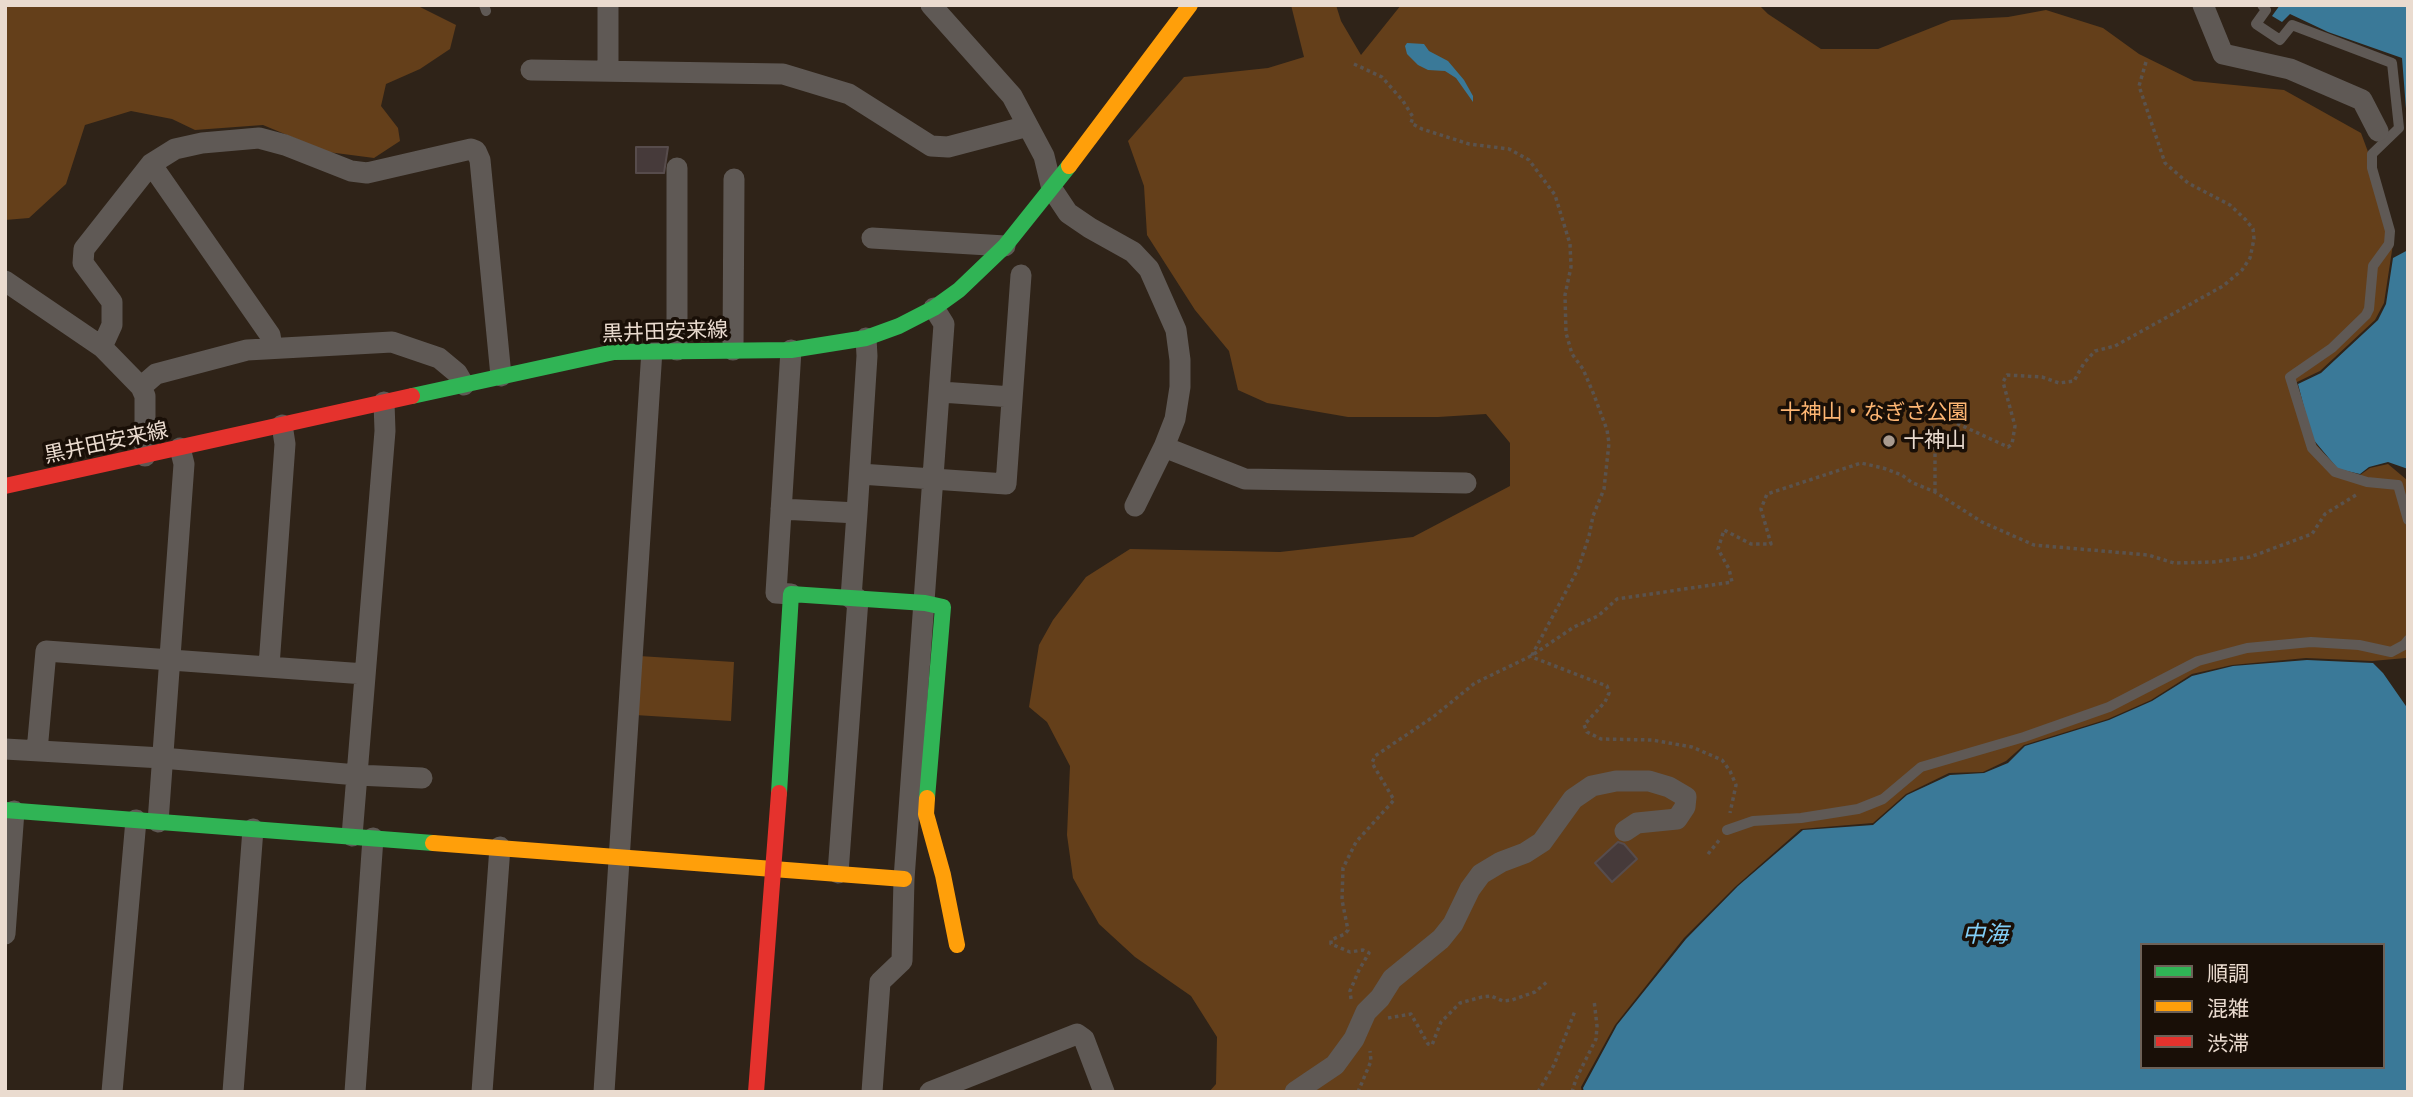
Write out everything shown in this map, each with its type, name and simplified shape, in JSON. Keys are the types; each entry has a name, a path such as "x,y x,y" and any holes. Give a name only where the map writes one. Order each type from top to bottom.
{"street":[{"path":"608,5 608,71"},
{"path":"931,5 1012,96 1044,156 1052,189 1068,213 1133,252 1149,269 1170,312 1176,330 1180,360 1180,387 1175,419 1135,506"},
{"name":"黒井田安来線","path":"5,486 614,352 791,350 866,338 899,326 934,308 979,273 1006,246 1190,5"},
{"path":"2203,5 2223,54 2290,69 2362,100 2378,131"},
{"path":"531,70 783,74 849,94 931,146 948,147 1028,126"},
{"path":"102,348 112,325 112,302 83,263 84,249 151,164 175,149 202,143 259,138 285,145 351,171 367,173 464,150 476,151 480,160 501,376"},
{"path":"151,164 270,335 272,347"},
{"path":"677,168 677,350"},
{"path":"733,351 734,179"},
{"path":"872,238 1006,246"},
{"path":"860,474 1006,484 1021,275"},
{"path":"5,281 102,348 141,387 145,396 145,456"},
{"path":"872,1092 880,982 902,961 904,879 941,393 944,324 934,308"},
{"path":"838,873 855,598 866,338"},
{"path":"141,387 156,374 247,350 392,342 439,358 457,373 464,384"},
{"path":"791,350 776,593 925,603 943,607 926,814 943,875 957,945"},
{"path":"604,1092 652,351"},
{"path":"941,393 1012,397"},
{"path":"355,1092 363,837 357,775 385,431 384,402"},
{"path":"269,666 285,444 282,425"},
{"path":"1164,447 1245,479 1466,482"},
{"path":"158,822 184,464 180,449"},
{"path":"781,509 857,513"},
{"path":"756,1092 775,869 791,594"},
{"path":"37,751 46,651 365,674"},
{"path":"5,749 422,778"},
{"path":"1295,1092 1335,1065 1354,1039 1366,1013 1392,979 1441,939 1453,924 1470,888 1481,874 1542,842 1573,799 1591,786 1616,780 1649,781 1669,787 1686,797 1685,807 1677,818 1637,823 1625,831"},
{"path":"5,934 10,811 904,879"},
{"path":"112,1092 135,820"},
{"path":"233,1092 253,828"},
{"path":"482,1092 500,847"},
{"path":"930,1092 1077,1034 1084,1039 1104,1092"}],"lane":[{"path":"2262,5 2266,10 2256,24 2280,40 2292,24 2392,63 2399,128 2372,154 2372,168 2390,231 2389,244 2373,265 2369,309 2332,348 2290,377 2312,448 2335,472 2367,482 2398,485 2408,520"},
{"path":"1727,830 1753,821 1801,818 1858,809 1883,799 1921,767 2024,737 2109,707 2198,661 2218,655 2246,648 2311,642 2359,645 2390,652 2408,640"}],"path":[{"path":"1935,492 1935,443 1928,418 1939,415 2008,447 2012,444 2015,426 2003,383 2007,375 2042,377 2059,383 2074,381 2084,363 2095,352 2115,346 2223,286 2242,270 2250,258 2254,240 2253,229 2246,220 2230,205 2188,183 2165,163 2139,86 2146,62"},
{"path":"1354,64 1382,77 1403,101 1413,117 1411,123 1469,144 1509,149 1529,160 1555,195 1567,233 1571,267 1565,295 1566,332 1572,354 1583,369 1607,430 1608,464 1604,489 1593,516 1578,569 1532,655"},
{"path":"1358,1092 1371,1061 1368,1035 1361,1025 1353,1021 1350,991 1369,953 1363,950 1350,952 1331,944 1331,940 1348,930 1342,900 1343,868 1356,842 1394,800 1372,762 1376,756 1433,717 1475,683 1532,655 1574,627 1598,615 1617,599 1732,582 1729,569 1718,549 1724,530 1751,544 1770,544 1761,509 1767,494 1861,463 1883,468 1935,492 1982,522 2034,545 2148,555 2174,564 2250,557 2312,534 2325,514 2355,496 2367,482"},
{"path":"1532,655 1607,686 1609,693 1605,702 1584,724 1587,732 1601,739 1652,740 1692,747 1722,760 1736,785"},
{"path":"1361,1025 1411,1014 1428,1044 1432,1045 1441,1022 1460,1003 1491,996 1503,1001 1513,1000 1535,992 1548,981"},
{"path":"1572,1092 1595,1039 1597,1026 1594,1000"},
{"path":"1538,1092 1555,1065 1575,1011"}],"green space":[{"path":"5,5 416,5 456,25 450,49 420,69 386,84 381,106 398,128 400,141 374,158 328,152 263,125 195,130 172,119 131,111 85,125 66,184 29,218 5,220"},
{"name":"十神山・なぎさ公園","path":"1291,5 1336,5 1341,21 1361,55 1401,5 1759,5 1768,14 1821,49 1878,49 1951,20 2008,17 2046,10 2103,28 2139,54 2194,81 2284,90 2361,133 2374,168 2393,244 2384,303 2375,320 2320,371 2295,383 2311,438 2337,470 2360,475 2370,468 2388,464 2407,480 2408,656 2372,661 2306,658 2232,665 2192,674 2151,700 2108,719 2024,745 2006,761 1983,772 1949,773 1906,794 1873,823 1801,829 1735,887 1684,938 1615,1025 1581,1087 1582,1092 1209,1092 1216,1084 1217,1037 1191,996 1135,957 1099,924 1073,878 1067,835 1070,766 1047,722 1029,707 1039,645 1053,620 1086,577 1130,549 1280,552 1413,537 1510,486 1510,443 1486,414 1348,417 1267,403 1238,390 1229,351 1195,310 1147,235 1144,186 1128,141 1184,77 1268,68 1304,57"},
{"path":"639,656 734,662 731,721 635,715"}],"water":[{"path":"2280,5 2408,5 2408,134 2402,58 2328,32 2290,14 2282,22 2272,16"},
{"path":"1407,43 1424,44 1429,51 1448,61 1464,80 1473,96 1473,102 1456,78 1445,71 1428,70 1418,65 1407,54"},
{"path":"2408,250 2408,469 2388,462 2369,467 2360,474 2338,469 2312,438 2298,384 2321,373 2378,320 2386,304 2393,258"},
{"name":"中海","path":"2307,660 2373,663 2408,709 2408,1092 1584,1092 1583,1088 1617,1025 1686,939 1738,886 1803,830 1873,825 1907,795 1950,775 1984,773 2008,763 2025,746 2109,720 2152,701 2192,676 2233,666"}],"building":[{"path":"636,147 668,147 664,173 636,173"},
{"path":"1618,842 1624,844 1637,859 1612,882 1595,863"}],"traffic: fast":[{"path":"412,396 614,352 791,350 866,338 899,326 934,308 959,290 1005,246 1069,166"},
{"path":"779,793 791,594 925,603 943,607 927,798"},
{"path":"5,810 433,843"}],"traffic: slow":[{"path":"1069,166 1190,5"},
{"path":"927,798 926,814 943,875 957,945"},
{"path":"433,843 904,879"}],"traffic: jam":[{"path":"5,486 412,396"},
{"path":"756,1092 779,793"}],"place":[{"name":"十神山","path":"1889,441"}]}
